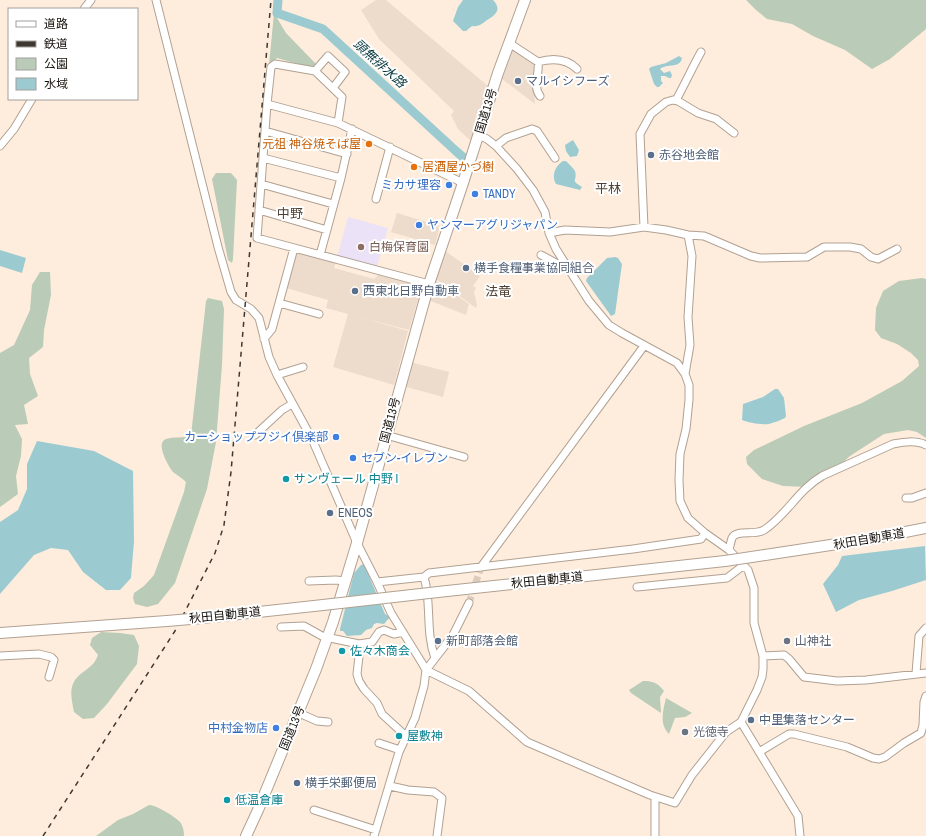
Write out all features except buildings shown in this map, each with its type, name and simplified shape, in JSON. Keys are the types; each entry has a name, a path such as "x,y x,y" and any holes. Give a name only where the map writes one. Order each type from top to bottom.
{"highway":[{"name":"国道13号","path":"246,836 299,713 327,637 357,543 429,284 509,43 525,0"},
{"name":"秋田自動車道","path":"0,633 202,618 725,561 870,539 926,528"},
{"name":"秋田自動車道","path":"0,627 167,621"}],"street":[{"path":"84,8 91,0"},
{"path":"156,0 231,292 236,300 256,314 262,328 269,357 292,404 312,439 357,543 391,613 426,670 469,691 527,742 537,748 655,797 675,803 692,775 726,732 741,722 762,677 763,656 754,622 754,588 748,570 744,565 729,550 705,533 688,518 680,501 680,454 686,429 689,400 689,385 684,374 677,363 644,346 609,325 588,301 556,248 549,233 545,212 533,190 517,169 496,146 479,135"},
{"path":"509,43 538,62 550,59 563,60 573,65 577,69"},
{"path":"676,100 701,52"},
{"path":"315,70 328,56 345,72 333,88"},
{"path":"538,62 539,68 536,77 536,91 540,96"},
{"path":"338,123 342,97 315,70 275,64 272,67 267,104 257,238 429,284"},
{"path":"0,146 14,129 31,100"},
{"path":"644,227 640,134 651,114 666,102 676,100 698,113 716,119 734,133"},
{"path":"267,104 338,123 463,183"},
{"path":"496,146 506,138 532,128 555,158"},
{"path":"320,255 341,178 352,130"},
{"path":"265,131 346,154"},
{"path":"376,199 390,148"},
{"path":"263,158 341,178"},
{"path":"261,184 334,204"},
{"path":"259,210 327,230"},
{"path":"549,233 566,230 610,232 644,227 688,235 704,236 751,256 760,258 807,257 824,247 860,248 871,257 878,258 897,249"},
{"path":"684,374 690,345 688,317 692,256 688,235"},
{"path":"264,339 272,329 294,248"},
{"path":"541,255 571,272"},
{"path":"279,303 319,314"},
{"path":"481,567 644,346"},
{"path":"277,375 303,367"},
{"path":"255,434 282,410 292,404"},
{"path":"386,435 464,458"},
{"path":"729,550 733,536 737,533 753,534 762,532 772,524 811,482 822,476 893,444 920,442 926,445"},
{"path":"906,498 912,498 926,493"},
{"path":"377,582 424,576 429,573 633,549 701,539 705,533"},
{"path":"636,587 727,578 744,565"},
{"path":"424,576 428,603 431,646 435,658"},
{"path":"309,581 345,581"},
{"path":"314,810 375,833 400,750 414,718 424,686 426,670 453,635 469,603"},
{"path":"281,627 304,626 327,637 359,644 372,642 379,632 384,630 394,634 402,632"},
{"path":"916,673 919,636 926,628"},
{"path":"359,644 358,681 376,703 382,714 406,736"},
{"path":"0,656 39,654 51,656 54,660 49,677"},
{"path":"763,656 784,655 789,658 804,677 837,681 866,680 926,673"},
{"path":"759,752 789,734 794,734 847,747 873,758 879,759 885,757 904,742 920,733 924,726 924,702 926,696"},
{"path":"299,713 317,721 328,722"},
{"path":"741,722 798,816 800,836"},
{"path":"379,744 400,750"},
{"path":"390,786 408,790 434,792 442,798 437,836"},
{"path":"655,797 655,836"}],"shaded area":[{"path":"376,0 386,0 488,86 471,141 458,129 451,115 454,111 379,39 361,10"},
{"path":"512,49 538,65 534,82 535,104 502,79"},
{"path":"397,213 440,226 435,245 391,232"},
{"name":"白梅保育園","path":"348,217 388,228 377,267 337,257"},
{"path":"444,250 480,276 473,286 476,288 474,292 477,305 476,308 437,280"},
{"path":"296,252 336,261 334,268 374,279 379,274 422,286 409,330 359,317 408,331 394,385 333,367 348,314 326,308 328,300 286,288"},
{"path":"436,281 469,304 466,315 428,300"},
{"path":"410,362 449,372 443,397 403,386"}],"green space":[{"path":"746,0 926,0 926,29 890,59 872,69 845,50 813,36 792,24 767,19"},
{"path":"274,13 286,33 316,64 312,68 277,58 269,65"},
{"path":"216,173 231,173 237,180 232,263 228,260 212,179"},
{"path":"40,272 50,272 51,295 44,330 43,347 29,358 30,374 38,396 24,405 28,424 15,425 22,439 21,456 16,476 18,494 0,507 0,353 14,345 30,310 32,285"},
{"path":"922,278 926,279 926,438 917,432 908,430 884,434 850,456 828,476 808,487 783,486 762,479 747,464 746,457 754,450 804,426 862,403 902,381 919,366 918,360 911,353 897,344 881,338 875,330 876,308 883,291 899,281"},
{"path":"208,298 222,301 224,309 222,365 216,442 207,489 175,583 158,604 147,607 135,604 133,598 134,593 144,586 154,575 184,492 186,482 171,469 162,450 162,445 163,441 166,439 191,435 206,301"},
{"path":"101,632 134,635 139,646 137,664 107,704 94,718 83,719 74,712 71,693 73,683 80,674 96,660 98,655 90,645 92,638"},
{"path":"643,681 655,683 664,691 660,697 661,713 631,693 629,690"},
{"path":"666,698 692,713 685,717 675,718 669,734 663,722 663,712"},
{"path":"149,805 165,811 179,821 183,828 184,836 96,836 118,820"}],"water":[{"path":"463,0 493,0 497,6 497,12 482,24 472,26 466,31 463,31 453,21 458,7"},
{"path":"679,56 682,58 679,64 666,66 660,69 664,73 670,71 672,75 671,78 661,76 661,81 663,83 657,87 654,84 649,69 651,67 666,63"},
{"path":"573,140 579,150 577,156 570,157 566,151 565,145"},
{"path":"563,161 566,161 575,171 575,181 582,187 580,190 556,184 554,178 555,171"},
{"path":"0,250 26,258 22,273 0,266"},
{"path":"607,258 618,258 622,264 615,314 611,316 586,281 587,278"},
{"path":"775,389 778,389 784,398 785,418 769,424 753,423 742,420 743,404 763,397"},
{"path":"37,441 94,451 133,471 134,541 131,578 120,590 106,590 83,572 68,550 51,548 34,555 0,594 0,522 18,510 27,489 27,464"},
{"path":"925,546 926,580 859,600 836,612 823,584 838,565 842,556"},
{"path":"364,564 385,614 390,617 384,624 374,624 372,628 366,630 361,635 347,636 343,631 340,631 340,629 354,573 361,565"}],"waterway":[{"name":"頭無排水路","path":"278,0 277,13 323,29 464,158"}],"tunnel":[{"path":"469,603 481,567"}],"railway":[{"path":"43,836 175,631 215,553 224,525 231,472 271,0"}],"place":[{"name":"マルイシフーズ","path":"518,81"},
{"name":"元祖 神谷焼そば屋","path":"369,144"},
{"name":"赤谷地会館","path":"651,155"},
{"name":"居酒屋かづ樹","path":"414,167"},
{"name":"ミカサ理容","path":"449,185"},
{"name":"TANDY","path":"475,194"},
{"name":"ヤンマーアグリジャパン","path":"419,225"},
{"name":"白梅保育園","path":"361,247"},
{"name":"横手食糧事業協同組合","path":"466,268"},
{"name":"西東北日野自動車","path":"355,291"},
{"name":"カーショップフジイ倶楽部","path":"336,437"},
{"name":"セブン-イレブン","path":"353,458"},
{"name":"サンヴェール 中野 I","path":"286,479"},
{"name":"ENEOS","path":"330,513"},
{"name":"新町部落会館","path":"438,641"},
{"name":"山神社","path":"787,641"},
{"name":"佐々木商会","path":"342,651"},
{"name":"中里集落センター","path":"751,720"},
{"name":"中村金物店","path":"276,728"},
{"name":"光徳寺","path":"685,732"},
{"name":"屋敷神","path":"399,736"},
{"name":"横手栄郵便局","path":"297,783"},
{"name":"低温倉庫","path":"227,800"}],"district":[{"name":"平林","path":"608,188"},
{"name":"中野","path":"290,213"},
{"name":"法竜","path":"498,291"}]}
